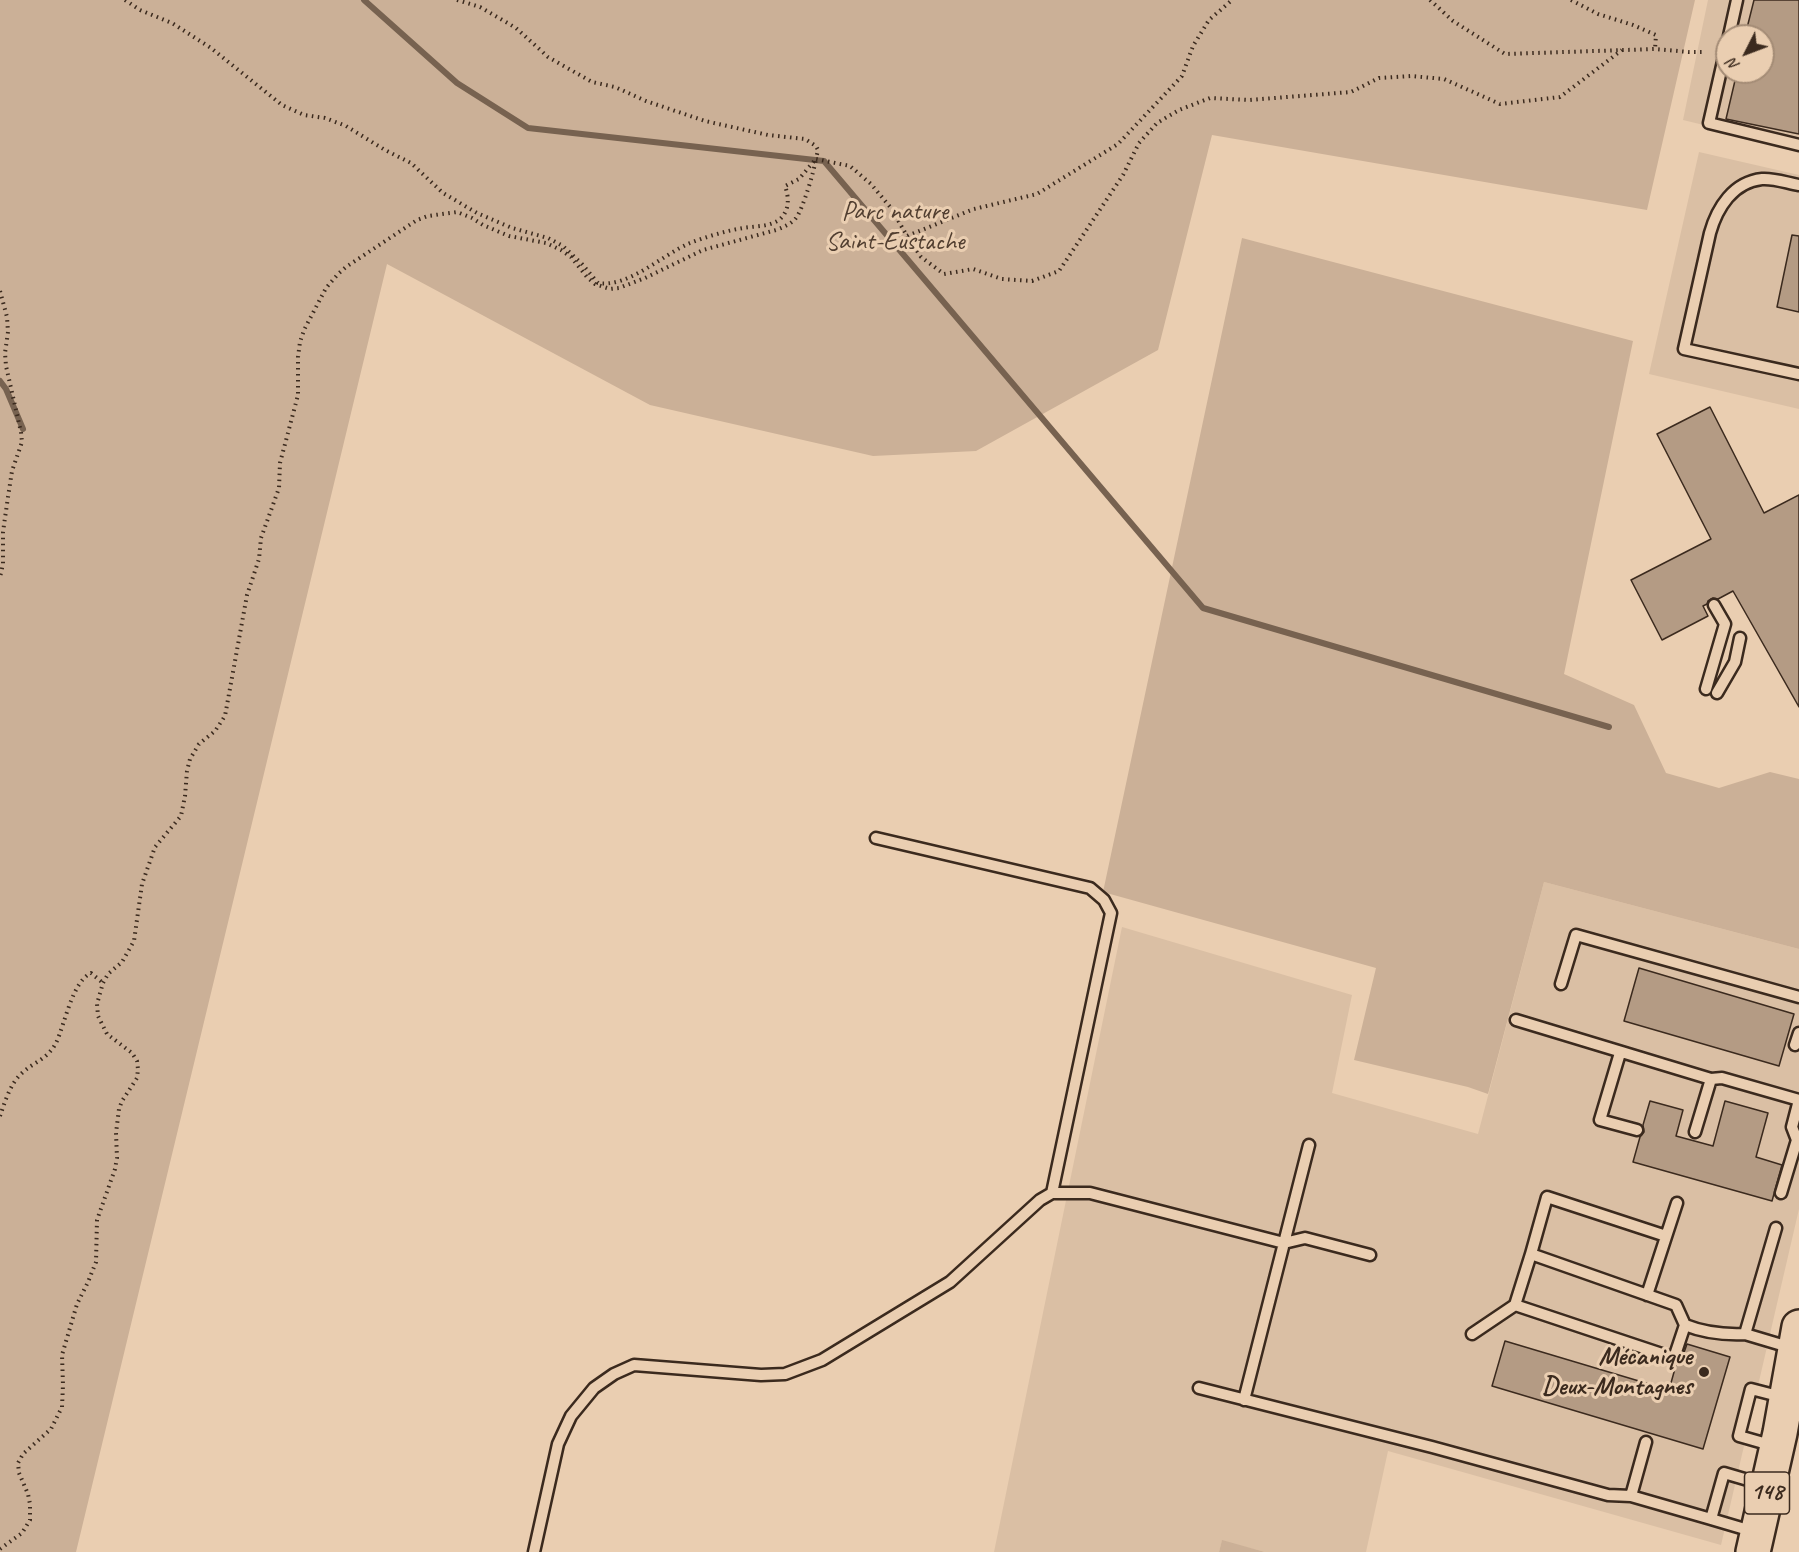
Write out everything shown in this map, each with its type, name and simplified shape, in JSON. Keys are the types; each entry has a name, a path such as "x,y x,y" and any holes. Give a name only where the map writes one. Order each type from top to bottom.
{"main road":[{"name":"148","path":"1755,1542 1798,1348"}],"lane":[{"path":"1732,24 1737,0"},
{"path":"1718,84 1709,123 1799,145"},
{"path":"1799,185 1764,178 1753,181 1731,194 1722,204 1710,233 1683,349 1799,374"},
{"path":"1714,605 1725,624 1711,691 1735,663 1740,638"},
{"path":"876,838 1090,888 1104,900 1111,913 1052,1193"},
{"path":"1561,984 1576,935 1799,998"},
{"path":"1516,1020 1711,1080 1722,1078 1798,1100 1792,1127 1798,1141 1781,1193"},
{"path":"1795,1045 1799,1033"},
{"path":"1620,1053 1600,1120 1637,1130"},
{"path":"1695,1132 1711,1080"},
{"path":"1244,1400 1309,1145"},
{"path":"534,1552 558,1444 571,1416 594,1388 614,1374 634,1365 761,1375 785,1374 822,1360 950,1282 1040,1200 1052,1193 1090,1193 1284,1243 1305,1238 1370,1255"},
{"path":"1472,1334 1515,1305 1547,1197 1666,1236"},
{"path":"1647,1295 1677,1203"},
{"path":"1745,1334 1776,1228"},
{"path":"1531,1254 1676,1305 1685,1325 1699,1331 1718,1335 1745,1334 1798,1348"},
{"path":"1515,1305 1674,1358 1685,1325"},
{"path":"1199,1388 1608,1495 1631,1496 1711,1519 1755,1542"},
{"path":"1631,1496 1646,1442"},
{"path":"1711,1519 1724,1473 1768,1486"}],"path":[{"path":"125,0 140,10 172,23 211,48 282,105 304,115 325,118 346,126 411,163 443,193 477,213 512,228 548,238 563,246 598,283 606,284 628,277 673,251 696,241 733,230 769,225 777,221 786,209 788,195 785,186 799,179 816,159"},
{"path":"0,1549 22,1533 30,1520 28,1494 19,1473 18,1462 23,1454 51,1429 62,1407 62,1355 76,1304 96,1262 97,1220 117,1158 119,1109 137,1078 137,1061 132,1053 107,1034 98,1016 102,983 108,974 122,962 134,941 142,884 160,839 181,816 190,759 199,744 215,730 225,716 247,595 259,559 261,538 279,489 280,463 296,406 300,342 320,298 346,267 417,220 437,214 457,212 509,236 546,243 571,256 587,278 595,284 610,289 620,288 703,250 787,226 796,218 802,207 818,156 819,150 816,146 805,139 768,135 705,121 646,101 615,87 592,82 548,57 516,28 480,6 456,0"},
{"path":"907,236 974,209 1037,194 1118,144 1182,76 1193,46 1209,20 1232,0"},
{"path":"1430,0 1454,21 1505,54 1655,49 1706,52"},
{"path":"1571,0 1598,14 1656,35 1655,49"},
{"path":"816,159 850,165 871,184 891,208 921,257 944,274 973,269 1002,279 1032,281 1059,271 1123,175 1139,143 1157,123 1179,110 1210,98 1249,100 1351,92 1379,78 1410,75 1444,80 1500,104 1560,97 1622,50"},
{"path":"0,291 7,317 6,366 22,442 12,471 3,532 3,564 0,577"},
{"path":"0,1116 13,1085 21,1074 44,1058 55,1044 82,981 91,974 102,983"}],"shaded area":[{"path":"1708,0 1799,0 1799,148 1683,120"},
{"path":"1699,152 1799,175 1799,409 1649,374"},
{"path":"1544,882 1799,949 1799,1209 1721,1545 1388,1451 1366,1552 1265,1552 1222,1541 1219,1552 994,1552 1122,927 1352,995 1332,1093 1478,1134"}],"green space":[{"name":"Parc nature Saint-Eustache","path":"0,0 1695,0 1647,210 1212,135 1158,350 976,451 873,456 650,405 387,264 76,1552 0,1552"},
{"path":"1242,238 1633,341 1564,674 1634,705 1666,773 1719,788 1770,772 1799,779 1799,949 1544,882 1488,1094 1468,1087 1354,1060 1376,968 1103,892"},
{"path":"1222,1540 1265,1552 1219,1552"}],"building":[{"path":"1754,0 1799,0 1799,134 1726,119 1734,84 1775,84 1775,24 1748,24"},
{"path":"1792,235 1799,236 1799,312 1777,307"},
{"path":"1710,407 1764,513 1799,495 1799,707 1733,591 1718,599 1713,598 1703,606 1708,616 1662,640 1631,580 1711,539 1657,434"},
{"path":"1639,968 1794,1014 1779,1066 1624,1021"},
{"path":"1650,1101 1683,1110 1676,1136 1713,1146 1725,1101 1768,1113 1756,1157 1782,1165 1772,1201 1633,1162 1640,1137 1644,1132 1643,1125"},
{"path":"1505,1341 1669,1390 1676,1365 1681,1361 1687,1344 1730,1357 1703,1449 1492,1386"}],"waterway":[{"path":"364,0 457,83 528,128 824,161 1203,608 1609,727"},
{"path":"0,381 6,389 23,429"}],"place":[{"name":"Mécanique Deux-Montagnes","path":"1704,1372"}]}
